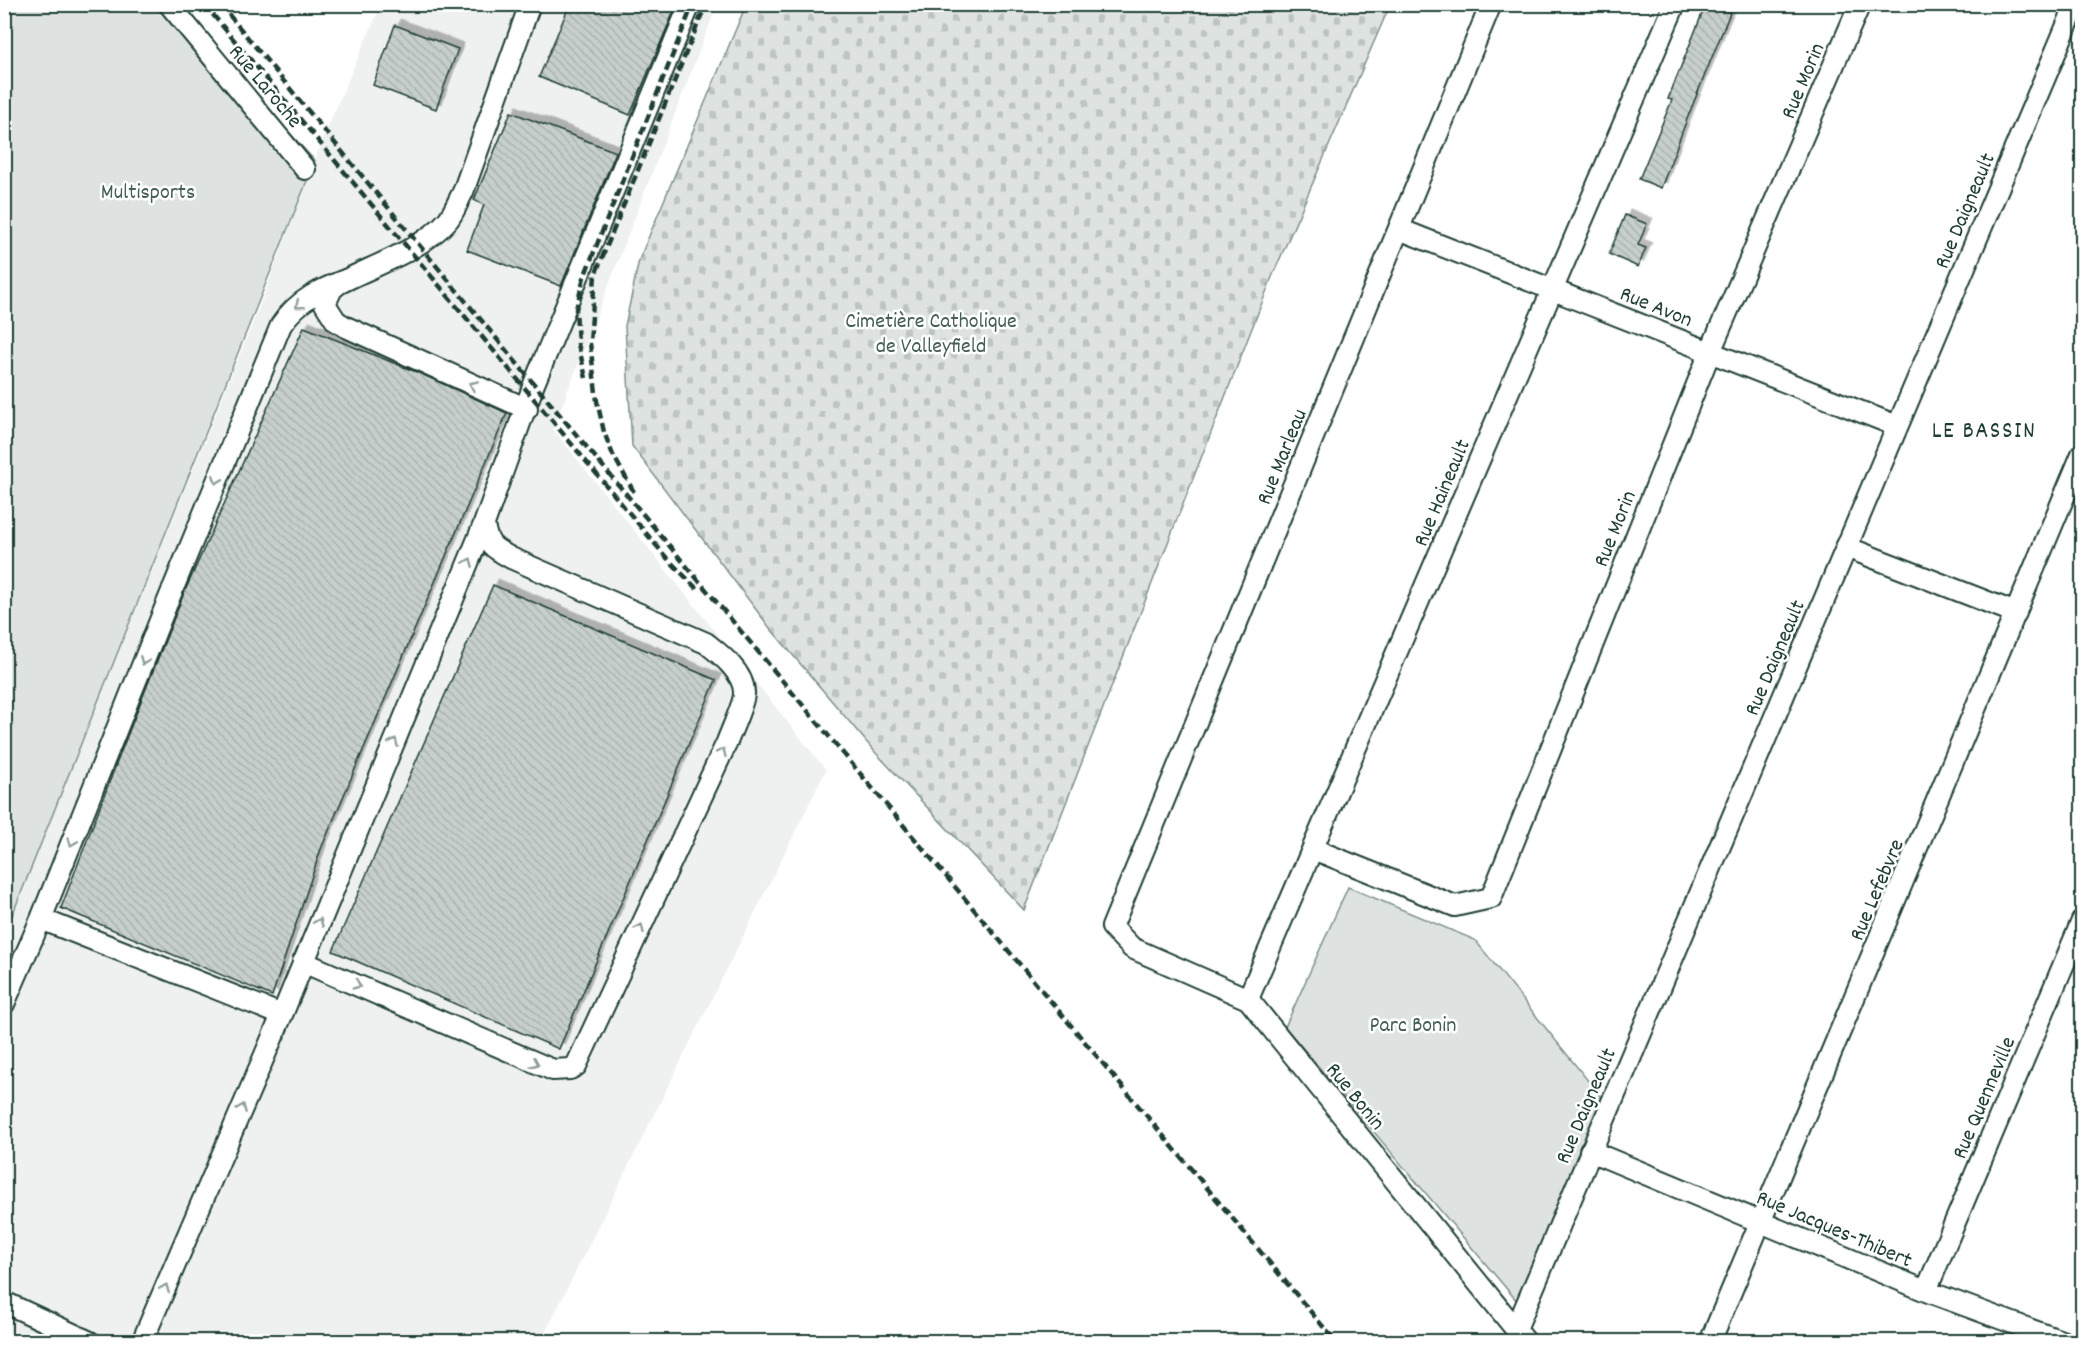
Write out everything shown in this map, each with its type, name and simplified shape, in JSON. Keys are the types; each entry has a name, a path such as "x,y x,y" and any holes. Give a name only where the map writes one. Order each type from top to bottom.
{"street":[{"name":"Rue Laroche","path":"169,4 305,169"},
{"path":"526,409 336,321 325,304 332,289 418,244 435,233 448,219 463,192 530,4"},
{"path":"142,1341 282,1015 484,524 534,384 690,4"},
{"name":"Rue Marleau","path":"1112,927 1491,4"},
{"name":"Rue Haineault","path":"1248,999 1675,4"},
{"name":"Rue Morin","path":"1312,849 1455,906 1491,898 1710,352 1860,4"},
{"name":"Rue Daigneault","path":"1521,1335 1590,1151 2076,4"},
{"name":"Rue Avon","path":"1399,229 1897,426"},
{"path":"4,1004 41,919 281,325 300,303 322,289 350,278"},
{"name":"Rue Lefebvre","path":"1710,1341 2082,454"},
{"path":"303,962 553,1070 570,1069 576,1066 727,742 744,693 740,679 728,660 706,643 510,558 493,548 486,537 484,524"},
{"path":"1846,547 2016,613"},
{"path":"41,919 282,1015"},
{"name":"Rue Quenneville","path":"1926,1291 2082,921"},
{"name":"Rue Bonin","path":"1112,927 1132,948 1248,999 1521,1335"},
{"name":"Rue Jacques-Thibert","path":"1590,1151 1926,1291 2064,1341"},
{"path":"4,1302 90,1341"}],"shaded area":[{"path":"381,5 717,5 553,429 826,770 541,1341 12,1342 5,1337 4,935 264,295 325,133"}],"green space":[{"name":"Multisports","path":"5,5 174,5 315,161 5,933"},
{"name":"Cimetière Catholique de Valleyfield","path":"746,5 1390,5 1272,277 1024,910 875,752 770,628 632,446 625,326 639,260"},
{"name":"Parc Bonin","path":"1348,887 1475,940 1606,1103 1517,1301 1285,1027"}],"building":[{"path":"570,4 677,4 630,115 539,77"},
{"path":"1706,4 1730,13 1661,188 1639,179 1672,100 1668,99"},
{"path":"395,25 458,49 436,109 373,85"},
{"path":"511,112 616,152 561,286 467,250 484,205 474,200"},
{"path":"1625,215 1647,224 1638,245 1646,248 1638,267 1609,254"},
{"path":"304,327 419,373 507,413 321,849 272,996 61,908 184,593"},
{"path":"493,585 716,680 559,1049 333,951"}],"railway":[{"path":"204,4 666,557 698,590"},
{"path":"220,4 534,384 1336,1342"},
{"path":"586,378 578,344 576,309 584,277 693,4"},
{"path":"634,492 613,455 604,432 597,401 590,343 595,275 706,4"}],"district":[{"name":"LE BASSIN","path":"1984,429"}]}
